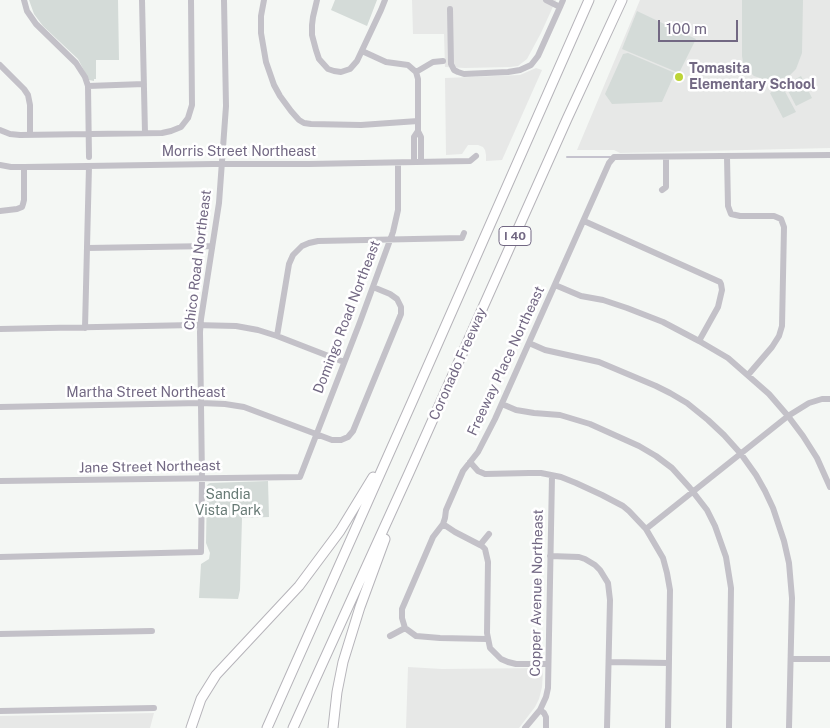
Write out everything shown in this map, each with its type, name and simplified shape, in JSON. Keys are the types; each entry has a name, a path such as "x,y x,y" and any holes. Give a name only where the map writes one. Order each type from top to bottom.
{"highway":[{"name":"Coronado Freeway","path":"267,728 589,0"},
{"name":"Coronado Freeway","path":"293,728 622,0"},
{"path":"190,728 194,709 206,686 211,683 223,667 299,586 340,531 371,481 412,402"},
{"path":"333,728 343,662 360,607 409,473"},
{"path":"195,728 202,708 212,690 211,683"}],"street":[{"path":"24,0 30,16 76,63 88,86 89,157"},
{"path":"142,0 145,133"},
{"path":"0,130 15,134 89,134 167,132 181,127 188,118 192,105 191,0"},
{"name":"Chico Road Northeast","path":"0,557 201,552 201,325 219,203 222,163 226,106 224,0"},
{"path":"264,0 261,16 261,33 266,62 280,96 299,120 311,124 361,125 418,121"},
{"path":"317,0 313,17 312,35 319,59 328,69 334,72 344,71 353,66 357,61 384,0"},
{"path":"450,9 451,64 454,70 464,74 508,72 520,70 531,65 538,56 561,3 546,0"},
{"path":"362,51 386,62 408,65 416,72 418,79 418,130 421,137 417,162"},
{"path":"416,72 433,62 442,61"},
{"path":"0,65 24,89 29,98 30,134"},
{"path":"88,86 144,84"},
{"path":"662,190 666,186 666,157 830,155"},
{"name":"Morris Street Northeast","path":"0,165 24,167 222,163 398,163 470,161 476,156"},
{"name":"Freeway Place Northeast","path":"405,628 402,609 433,537 443,524 446,510 463,471 485,441 609,163 614,158 666,157"},
{"path":"727,157 728,206 731,214 740,216 774,216 781,219 784,227 782,326 779,336 772,347 748,375"},
{"name":"Domingo Road Northeast","path":"300,477 391,239 398,210 398,163"},
{"path":"85,328 89,166"},
{"path":"0,211 22,207 24,200 24,167"},
{"path":"584,221 712,278 721,284 721,297 718,308 699,341"},
{"path":"277,336 289,264 298,249 318,241 462,238 464,233"},
{"path":"88,248 212,246"},
{"path":"555,285 581,296 603,300 663,322 728,358 769,394 788,416 827,472 830,487"},
{"name":"Martha Street Northeast","path":"0,406 225,404 244,407 338,441 350,435 353,430 400,317 401,307 397,299 373,287"},
{"path":"0,328 201,325 242,327 277,336 344,362"},
{"path":"529,343 546,350 598,362 670,393 708,420 724,435 756,475 766,491 784,541 792,585 789,728"},
{"path":"646,528 788,416 809,403 830,399"},
{"path":"502,404 516,410 560,415 590,424 639,446 672,468 694,492 707,510 726,557 730,576 732,601 729,728"},
{"path":"470,462 478,471 485,474 529,473 561,477 612,500 629,511 646,528 663,558 671,600 668,728"},
{"name":"Copper Avenue Northeast","path":"525,728 540,710 548,688 552,476"},
{"name":"Jane Street Northeast","path":"0,482 300,477"},
{"path":"443,524 485,549 488,562 487,639 490,648 501,659 508,662 516,664 548,664"},
{"path":"480,545 489,534"},
{"path":"550,556 585,559 600,570 608,584 610,592 608,728"},
{"path":"390,636 405,628 412,634 421,637 487,639"},
{"path":"0,634 152,631"},
{"path":"791,660 830,659"},
{"path":"609,662 669,663"},
{"path":"0,711 154,708"},
{"path":"540,710 546,717 546,728"}],"shaded area":[{"path":"412,0 556,0 527,59 518,66 465,68 445,67 444,34 413,34"},
{"name":"Tomasita Elementary School","path":"640,0 830,0 830,148 620,153 614,150 577,150"},
{"path":"536,68 542,70 502,160 486,161 485,150 478,145 468,145 462,154 446,155 445,78 520,75"},
{"path":"408,667 442,669 541,668 543,671 542,687 535,707 519,728 406,728"},
{"path":"154,713 150,728 0,728 0,716"}],"green space":[{"path":"29,0 118,0 119,60 96,60 96,79 94,81 89,80 78,59 43,26 34,14"},
{"path":"335,0 377,0 367,26 331,10"},
{"path":"742,0 803,0 802,53 796,69 790,75 772,80 763,79 754,76 747,69 742,56"},
{"path":"637,11 696,39 679,73 622,49"},
{"path":"628,53 675,73 662,102 612,104 605,94 623,54"},
{"path":"801,76 812,98 796,106 785,85"},
{"path":"782,86 796,112 783,118 770,93"},
{"name":"Sandia Vista Park","path":"268,481 269,517 242,518 240,590 238,599 199,598 201,564 209,559 210,553 206,543 208,484"}],"waterway":[{"path":"567,157 612,157"}],"place":[{"name":"Tomasita Elementary School","path":"679,77"}]}
